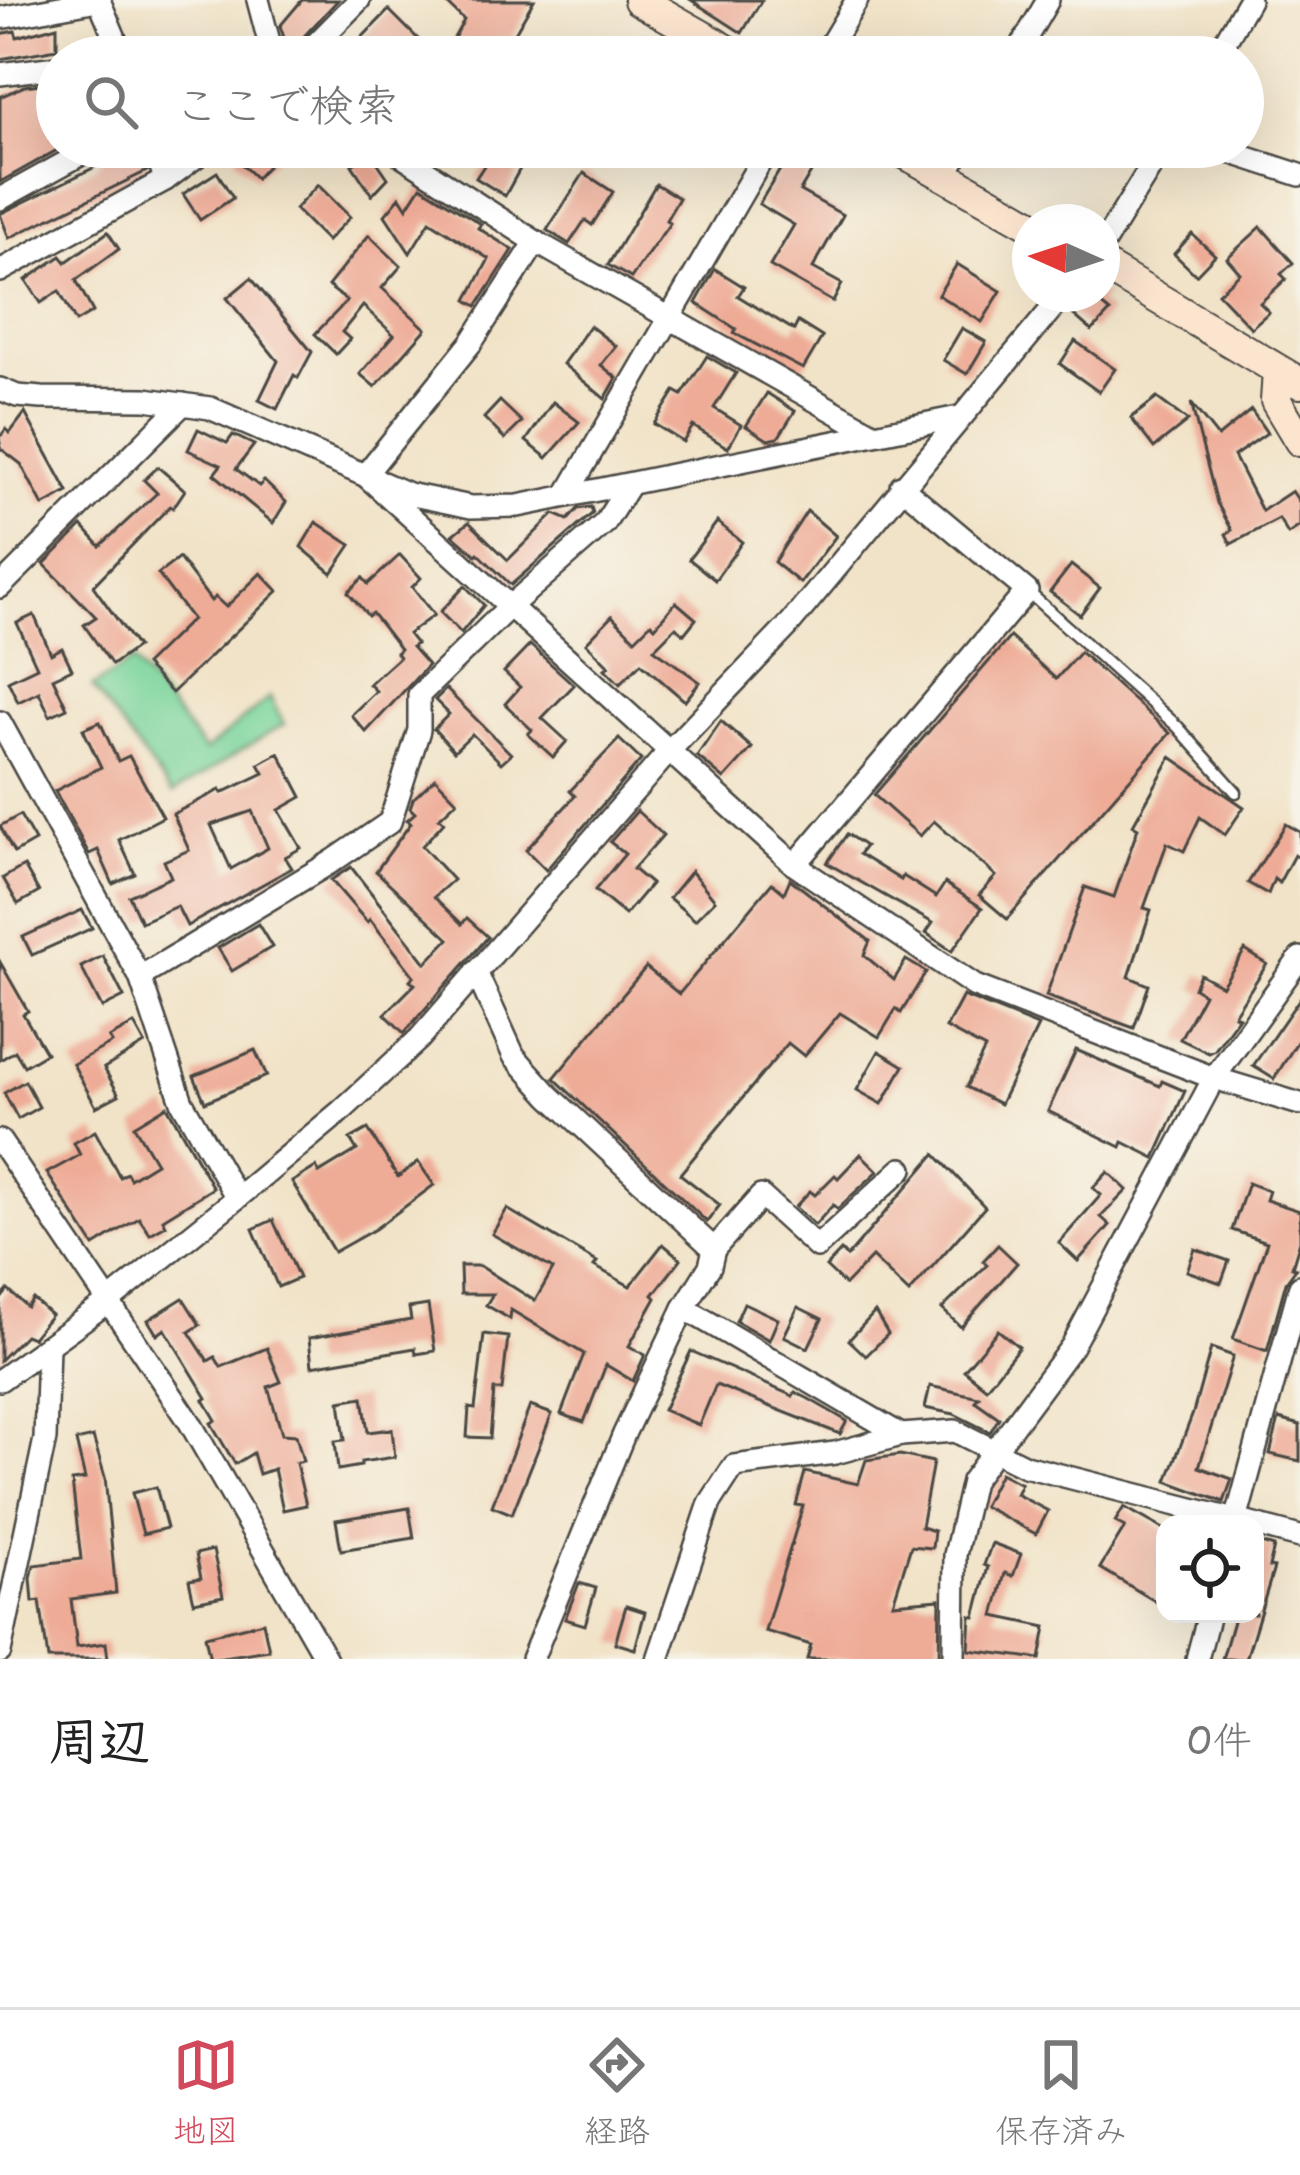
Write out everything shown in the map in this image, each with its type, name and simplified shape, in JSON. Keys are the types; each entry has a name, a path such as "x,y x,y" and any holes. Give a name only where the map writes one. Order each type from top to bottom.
{"street":[{"path":"0,18 98,0 114,36"},
{"path":"258,0 267,36"},
{"path":"324,36 359,0"},
{"path":"639,0 702,36"},
{"path":"836,36 857,0"},
{"path":"1027,36 1048,0"},
{"path":"1228,36 1249,0"},
{"path":"0,74 36,70"},
{"path":"1264,164 1300,176"},
{"path":"0,199 56,168"},
{"path":"161,168 165,181"},
{"path":"0,242 6,267 182,168"},
{"path":"421,168 536,242 871,432"},
{"path":"566,496 756,168"},
{"path":"931,168 1012,214"},
{"path":"945,176 950,168"},
{"path":"1120,217 1150,168"},
{"path":"365,475 471,344 536,242"},
{"path":"1120,276 1289,377 1276,401 1300,441"},
{"path":"0,1380 108,1302 394,1063 670,750 788,626 1048,312"},
{"path":"0,389 17,396 210,408 408,494 471,507 518,506 958,417"},
{"path":"0,587 183,404"},
{"path":"365,475 795,866 975,986 1214,1078 1300,1104"},
{"path":"140,977 390,822 419,730 418,695 605,523 629,484"},
{"path":"795,866 1027,591 901,486"},
{"path":"0,722 140,977 182,1102 237,1198"},
{"path":"954,1659 956,1555 972,1481 1072,1346 1214,1078 1300,958"},
{"path":"476,972 514,1056 550,1096 713,1249"},
{"path":"0,1141 189,1421 326,1659"},
{"path":"532,1659 624,1434 710,1266 713,1249 761,1196 817,1247 902,1169"},
{"path":"1246,1515 1300,1286"},
{"path":"685,1308 901,1435"},
{"path":"0,1652 42,1458 49,1347"},
{"path":"658,1659 710,1503 734,1466 836,1453 901,1435 955,1431 1025,1466 1213,1515"},
{"path":"1264,1528 1300,1537"},
{"path":"1197,1659 1207,1623"}],"lane":[{"path":"1027,591 1177,726 1236,792"}],"green space":[{"path":"133,661 205,751 270,697 284,724 172,794 92,687"}],"building":[{"path":"302,0 338,0 304,36 283,36 280,26"},
{"path":"443,0 534,0 513,36 455,36 464,20"},
{"path":"691,0 762,0 742,33"},
{"path":"389,10 415,36 364,36"},
{"path":"57,26 57,36 36,36 36,53 0,59 0,34 15,31 17,37"},
{"path":"36,85 36,162 0,182 0,97"},
{"path":"93,168 146,168 9,238 0,214"},
{"path":"246,168 265,168 256,178"},
{"path":"354,168 381,168 388,178 372,195"},
{"path":"482,168 520,168 505,196 476,178"},
{"path":"781,168 814,168 800,191 843,215 813,268 842,284 833,302 770,266 794,225 759,204"},
{"path":"217,172 233,198 200,220 183,194"},
{"path":"584,173 613,192 592,225 585,220 569,244 547,230"},
{"path":"656,184 679,198 666,220 670,223 631,278 608,265"},
{"path":"318,185 350,217 327,241 295,209"},
{"path":"421,186 513,250 477,306 467,300 489,259 430,221 410,253 385,215 400,197 407,208"},
{"path":"1261,227 1293,263 1281,274 1286,279 1260,303 1269,312 1251,328 1218,293 1240,273 1227,258"},
{"path":"108,232 119,249 76,280 93,312 76,322 59,291 41,303 26,280 61,256 66,262"},
{"path":"1192,234 1215,255 1196,275 1174,254"},
{"path":"369,235 401,266 382,288 426,329 375,387 360,374 394,335 363,306 342,332 350,339 336,354 315,334 347,301 328,286"},
{"path":"957,264 1001,291 982,322 938,295"},
{"path":"715,269 744,287 738,296 794,330 798,322 822,337 803,369 734,333 736,329 696,303"},
{"path":"251,278 312,352 277,409 259,400 278,361 227,298"},
{"path":"1070,312 1110,312 1092,331"},
{"path":"590,326 616,346 601,365 617,378 605,399 563,364"},
{"path":"962,328 986,342 967,374 943,360"},
{"path":"1075,341 1115,369 1099,392 1060,364"},
{"path":"707,356 736,373 714,408 741,425 728,448 693,426 683,442 654,424 675,391 682,395"},
{"path":"767,393 795,411 778,438 768,440 746,426"},
{"path":"1157,398 1188,421 1154,448 1131,418"},
{"path":"500,401 522,422 505,439 484,418"},
{"path":"553,402 579,422 547,458 526,441"},
{"path":"1191,403 1218,437 1251,410 1267,433 1234,456 1262,511 1292,491 1300,503 1300,526 1288,534 1279,519 1231,544 1226,534 1232,530 1217,503"},
{"path":"25,413 68,492 43,506 21,464 0,448 0,437 6,429 10,433"},
{"path":"198,429 227,443 233,435 254,445 236,469 259,486 264,481 286,502 273,523 214,474 221,465 188,450"},
{"path":"158,467 185,490 173,508 93,586 137,647 112,665 84,625 96,617 44,564 82,526 100,546 157,493 144,480"},
{"path":"591,507 593,513 511,585 453,535 469,522 508,560 554,514 568,520 578,509"},
{"path":"807,511 836,536 800,583 774,562"},
{"path":"316,522 351,545 332,573 301,547"},
{"path":"717,522 742,542 715,580 689,559"},
{"path":"400,555 421,578 412,587 434,615 408,634 416,644 412,647 428,665 366,732 351,715 376,691 369,684 399,657 400,649 348,592 363,578 368,584"},
{"path":"179,558 211,601 215,597 226,607 261,573 278,591 172,693 145,665 192,619 158,574"},
{"path":"1071,565 1100,588 1080,615 1050,592"},
{"path":"465,586 484,605 461,633 440,612"},
{"path":"676,602 696,619 684,634 676,627 654,649 700,682 685,701 641,663 620,684 586,643 612,616 635,639 651,623 655,627"},
{"path":"34,615 51,654 62,648 72,669 53,678 67,708 50,716 39,692 18,702 8,681 37,667 17,623"},
{"path":"1010,637 1056,679 1080,652 1170,733 1007,919 979,895 996,876 934,821 920,836 874,795"},
{"path":"530,645 574,685 542,718 567,741 553,757 505,704 520,687 504,672"},
{"path":"446,689 511,754 501,763 472,734 454,751 434,729 449,714 435,700"},
{"path":"721,721 752,748 724,779 697,756"},
{"path":"100,722 118,761 129,756 163,817 119,840 135,874 113,884 98,850 89,854 55,791 101,767 83,729"},
{"path":"619,739 641,760 546,870 526,850 575,796 570,791"},
{"path":"279,753 302,797 279,810 301,848 285,857 292,868 187,926 177,906 141,922 129,896 171,877 164,861 189,850 173,814 264,773 259,764","holes":["252,811 268,848 231,869 211,825"]},
{"path":"1171,757 1244,807 1225,835 1200,817 1184,851 1167,843 1144,908 1151,910 1129,977 1149,985 1134,1028 1046,996 1085,887 1114,897 1138,828 1133,825"},
{"path":"435,778 457,801 439,818 444,822 422,846 453,880 434,897 462,924 467,918 488,937 404,1033 385,1014 415,984 410,980 414,976 370,919 367,922 331,880 351,867 426,963 449,939 376,871 411,823 407,820 415,813 410,808 413,799"},
{"path":"637,811 663,835 633,869 651,884 625,915 595,890 625,854 610,842"},
{"path":"20,815 35,841 14,853 0,826"},
{"path":"1286,824 1300,832 1300,858 1294,855 1268,894 1248,883"},
{"path":"847,834 865,846 859,854 901,880 903,876 936,897 945,883 982,908 952,951 926,933 933,923 827,863"},
{"path":"24,866 39,892 18,904 3,878"},
{"path":"691,871 715,900 695,920 669,898"},
{"path":"790,879 870,941 864,955 894,980 906,960 926,972 901,1013 896,1009 879,1037 840,1013 804,1056 788,1043 680,1174 720,1205 707,1222 554,1078 646,967 679,994 772,883 784,893"},
{"path":"82,910 92,928 32,955 23,937"},
{"path":"258,924 272,947 232,971 218,948"},
{"path":"1245,950 1267,964 1215,1050 1209,1053 1180,1039 1204,994 1194,988 1200,974 1222,986"},
{"path":"103,956 124,997 102,1008 81,967"},
{"path":"0,962 46,1053 24,1066 15,1051 0,1060"},
{"path":"963,996 1038,1026 1000,1104 966,1087 985,1049 946,1028"},
{"path":"1300,998 1300,1037 1274,1079 1253,1066"},
{"path":"134,1024 145,1044 104,1068 119,1095 96,1107 73,1064 112,1043 109,1038"},
{"path":"255,1050 267,1076 205,1102 194,1076"},
{"path":"1076,1050 1160,1086 1162,1081 1185,1091 1155,1158 1123,1142 1121,1147 1048,1111"},
{"path":"879,1051 904,1066 882,1104 857,1090"},
{"path":"25,1081 39,1107 18,1119 4,1093"},
{"path":"167,1106 213,1188 163,1219 166,1225 150,1234 139,1218 94,1246 47,1173 80,1155 74,1143 95,1131 120,1177 127,1173 130,1179 156,1163 134,1126"},
{"path":"368,1129 398,1177 418,1162 434,1185 375,1229 334,1252 292,1182 316,1167 319,1173 357,1150 350,1139"},
{"path":"861,1154 878,1171 837,1209 833,1205 815,1225 795,1207 810,1191 815,1195 835,1175 838,1178"},
{"path":"935,1154 985,1207 909,1293 872,1257 845,1285 826,1267 841,1251 847,1257"},
{"path":"1108,1172 1127,1190 1101,1217 1110,1225 1078,1261 1059,1243 1101,1195 1093,1188"},
{"path":"1248,1183 1269,1191 1266,1200 1300,1211 1300,1241 1292,1267 1296,1268 1286,1282 1267,1351 1233,1339 1267,1242 1232,1230"},
{"path":"507,1209 630,1286 663,1244 681,1259 653,1295 656,1298 629,1346 645,1355 633,1381 606,1365 584,1422 561,1414 584,1354 511,1310 510,1319 486,1305 493,1294 461,1294 460,1266 480,1266 535,1301 553,1269 492,1234"},
{"path":"273,1220 299,1278 278,1287 253,1229"},
{"path":"998,1245 1017,1263 961,1327 942,1309 987,1265 983,1261"},
{"path":"1195,1249 1229,1261 1221,1283 1187,1271"},
{"path":"8,1290 27,1307 33,1299 51,1315 32,1338 25,1335 0,1360 0,1300"},
{"path":"183,1298 200,1325 189,1332 208,1361 215,1357 221,1367 267,1348 281,1382 268,1387 282,1434 296,1435 303,1461 296,1463 306,1505 283,1510 274,1469 259,1474 253,1453 235,1464 211,1423 216,1420 207,1398 165,1329 157,1335 148,1320"},
{"path":"744,1303 778,1319 769,1340 736,1321"},
{"path":"428,1305 435,1351 416,1354 415,1348 312,1366 309,1338 411,1320 409,1308"},
{"path":"798,1307 822,1319 808,1348 784,1336"},
{"path":"875,1312 888,1334 866,1356 849,1340"},
{"path":"998,1330 1019,1347 986,1388 964,1370"},
{"path":"484,1334 508,1337 502,1390 494,1390 490,1438 467,1437 469,1408 475,1409"},
{"path":"1211,1348 1233,1356 1199,1467 1232,1479 1224,1502 1167,1481"},
{"path":"691,1351 793,1396 795,1392 847,1421 840,1434 716,1385 699,1425 663,1410"},
{"path":"930,1386 979,1397 975,1401 999,1418 990,1432 954,1414 925,1408"},
{"path":"363,1397 368,1432 392,1429 395,1457 338,1470 335,1441 345,1440 340,1401"},
{"path":"530,1406 552,1414 512,1514 492,1506"},
{"path":"1279,1419 1300,1425 1300,1461 1270,1454"},
{"path":"93,1437 105,1477 116,1593 71,1599 77,1647 106,1643 108,1659 48,1659 40,1601 33,1602 31,1578 34,1565 81,1559 72,1481 85,1479 76,1441"},
{"path":"900,1455 933,1462 921,1527 934,1531 932,1548 911,1546 893,1603 940,1599 939,1659 807,1659 811,1645 765,1631 803,1506 796,1505 805,1472 858,1484 866,1460"},
{"path":"1000,1473 1021,1484 1016,1494 1048,1511 1036,1534 983,1506"},
{"path":"156,1487 167,1528 143,1534 132,1493"},
{"path":"1124,1507 1156,1525 1156,1602 1100,1568 1125,1527 1115,1522"},
{"path":"409,1508 414,1538 341,1550 336,1520"},
{"path":"992,1543 1021,1554 1013,1576 1005,1573 994,1616 1046,1627 1040,1659 969,1650 971,1616 975,1617"},
{"path":"1264,1544 1274,1547 1269,1567 1274,1568 1264,1600"},
{"path":"213,1550 223,1596 194,1602 189,1580 201,1578 196,1554"},
{"path":"579,1583 596,1588 585,1625 565,1619"},
{"path":"626,1606 645,1612 635,1649 615,1643"},
{"path":"263,1622 269,1650 210,1659 205,1636"},
{"path":"1232,1623 1257,1623 1246,1659 1222,1659"}]}
